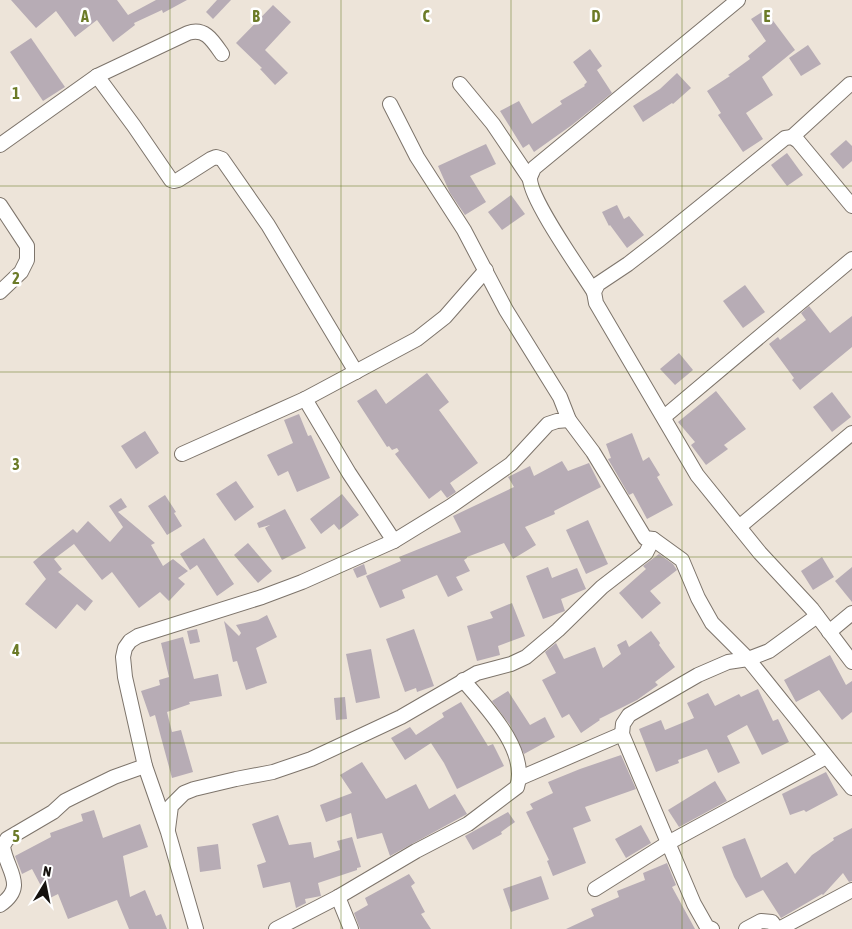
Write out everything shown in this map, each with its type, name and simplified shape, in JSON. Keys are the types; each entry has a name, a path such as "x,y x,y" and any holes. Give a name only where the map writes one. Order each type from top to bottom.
{"street":[{"path":"530,179 534,168 543,160 738,0"},
{"path":"0,145 97,76 193,31 208,35 222,54"},
{"path":"97,76 171,180 178,180 210,159 216,157 222,159 268,225 356,372"},
{"path":"460,84 493,124 530,179 547,218 594,292 596,303 697,475 760,553 818,616 852,662"},
{"path":"594,292 598,284 628,264 785,138 792,137 850,84"},
{"path":"390,104 418,157 464,230 506,310 560,397 569,420 593,452 645,538 654,539 682,560 698,598 712,623 748,659 852,788"},
{"path":"792,137 798,141 852,206"},
{"path":"0,206 27,246 27,260 21,272 0,292"},
{"path":"664,418 852,258"},
{"path":"182,454 305,399 417,339 445,317 486,270"},
{"path":"305,399 349,473 394,540"},
{"path":"196,929 168,832 145,766 125,677 123,657 125,648 130,641 138,636 262,597 302,582 394,540 451,506 511,464 548,424 569,420"},
{"path":"739,527 852,433"},
{"path":"168,832 172,806 184,793 236,779 274,772 311,759 401,717 477,673 511,664 526,657 558,630 602,587 640,559 654,539"},
{"path":"828,632 852,613"},
{"path":"712,929 707,927 701,918 668,842 622,734 623,724 629,715 698,675 728,662 748,659 769,651 818,616"},
{"path":"276,929 338,897 389,866 468,824 517,787 520,778 513,746 491,713 463,680"},
{"path":"520,778 622,734"},
{"path":"595,889 668,842 826,757"},
{"path":"0,905 12,895 15,889 13,876 4,854 3,846 8,839 53,812 70,798 114,777 145,766"},
{"path":"746,929 761,921 772,922 778,929 852,890"},
{"path":"338,897 351,929"}],"building":[{"path":"11,0 117,0 128,15 156,0 187,0 163,13 162,10 134,23 135,25 113,42 97,20 75,37 56,11 36,28"},
{"path":"217,0 231,0 213,19 206,12"},
{"path":"273,5 291,22 265,50 288,73 275,85 260,69 262,68 236,43"},
{"path":"765,10 795,50 762,77 773,95 746,113 763,139 743,152 718,115 721,113 707,91 730,76 728,75 750,59 748,56 766,41 751,19"},
{"path":"31,38 65,87 43,101 10,52"},
{"path":"808,45 821,64 801,76 789,58"},
{"path":"590,49 602,66 597,70 612,93 534,152 529,144 523,148 500,111 519,101 532,124 562,104 560,101 585,86 587,82 573,62"},
{"path":"677,73 691,88 673,104 643,122 633,106 660,89"},
{"path":"846,140 852,146 852,161 843,169 830,154"},
{"path":"486,144 496,164 470,176 486,202 465,215 450,193 438,166"},
{"path":"787,153 803,175 787,186 771,165"},
{"path":"511,195 525,214 502,230 488,212"},
{"path":"617,205 624,219 629,216 644,235 627,248 609,226 602,212"},
{"path":"745,285 765,312 743,328 723,301"},
{"path":"809,306 830,333 852,316 852,347 800,390 792,380 794,378 769,344 778,337 780,340 806,320 801,313"},
{"path":"679,353 693,370 675,385 660,369"},
{"path":"427,373 449,402 439,410 478,463 450,483 456,492 447,498 441,490 429,499 395,454 399,451 397,448 392,450 389,446 387,447 357,401 376,389 386,404"},
{"path":"716,391 746,429 724,445 728,449 706,465 691,445 695,442 678,422"},
{"path":"832,392 851,417 832,432 813,407"},
{"path":"299,414 308,436 311,435 330,478 297,492 288,471 278,476 267,455 293,443 284,420"},
{"path":"145,431 159,453 136,469 121,446"},
{"path":"632,433 643,461 649,457 660,475 657,477 673,505 647,519 633,493 629,495 608,459 611,458 606,444"},
{"path":"562,461 568,471 589,463 601,487 554,511 555,514 525,527 536,545 513,559 504,543 467,557 464,560 470,571 456,577 463,590 448,597 437,575 402,590 405,598 380,608 366,576 401,561 399,557 461,532 453,516 514,487 508,477 530,466 534,476"},
{"path":"236,481 254,507 235,521 216,494"},
{"path":"342,494 359,515 339,530 334,524 321,534 310,519"},
{"path":"165,495 182,526 167,535 148,506"},
{"path":"121,498 127,507 118,512 155,543 151,545 163,566 173,559 188,571 178,578 185,584 169,601 160,592 139,608 112,572 102,580 74,544 54,559 62,569 58,572 93,601 85,611 77,604 56,629 25,604 46,579 33,562 73,529 77,533 88,521 110,542 123,527 109,506"},
{"path":"285,509 306,548 282,560 265,528 270,525 259,528 257,523"},
{"path":"588,520 608,564 586,574 566,530"},
{"path":"204,538 234,584 217,596 197,565 190,570 180,554"},
{"path":"248,543 272,571 258,583 234,555"},
{"path":"659,554 673,564 677,570 650,591 661,603 642,619 619,593 646,569 643,566"},
{"path":"822,557 834,577 813,590 801,571"},
{"path":"364,564 367,574 357,578 353,569"},
{"path":"548,567 552,578 577,568 586,589 561,599 565,611 543,619 526,576"},
{"path":"852,567 852,602 835,581"},
{"path":"512,603 525,636 498,646 500,655 477,661 467,626 493,618 490,612"},
{"path":"267,615 277,637 256,648 267,683 246,690 237,661 233,662 224,621 239,636 241,633 236,625 258,620"},
{"path":"197,629 200,642 190,644 187,631"},
{"path":"414,629 434,686 417,692 416,688 405,692 386,639"},
{"path":"651,631 675,667 655,682 658,685 637,700 599,719 581,733 569,714 562,718 542,680 556,673 545,652 556,643 564,659 595,647 603,668 621,654 617,645 626,640 629,647"},
{"path":"183,637 194,679 218,674 222,696 189,702 190,704 167,712 172,732 181,730 193,772 172,778 155,715 150,717 141,691 160,685 159,680 169,677 161,643"},
{"path":"371,649 380,698 356,703 346,654"},
{"path":"830,655 846,685 852,681 852,712 842,720 819,690 796,702 784,680"},
{"path":"758,689 773,721 778,719 789,742 762,755 747,725 727,736 740,763 718,773 707,749 678,760 679,763 656,772 639,729 661,720 665,730 694,718 687,703 708,693 715,706 739,694 741,697"},
{"path":"508,691 530,725 545,717 555,737 524,754 510,725 492,701"},
{"path":"345,697 347,719 336,720 334,698"},
{"path":"461,702 488,746 493,744 504,766 457,789 431,743 405,760 391,738 410,727 416,735 444,717 442,713"},
{"path":"621,755 636,789 585,807 591,821 573,828 586,863 553,876 547,861 549,860 526,812 533,809 530,804 553,793 548,782"},
{"path":"362,762 386,799 416,784 429,809 455,794 467,814 390,856 382,833 357,839 351,813 326,822 320,805 352,793 340,775"},
{"path":"826,772 838,795 806,812 804,810 790,815 782,794"},
{"path":"715,781 727,801 679,827 668,810"},
{"path":"94,810 103,838 140,824 148,847 123,856 130,897 145,890 156,916 161,914 167,929 129,929 117,900 68,919 58,894 48,899 32,869 22,874 15,856 51,837 50,833 83,821 81,814"},
{"path":"508,812 515,822 501,832 502,834 473,850 465,836"},
{"path":"278,815 289,845 311,842 314,858 340,850 337,841 352,837 361,867 318,883 321,896 305,899 306,903 296,908 290,882 263,888 257,865 266,862 252,824"},
{"path":"641,825 651,843 626,858 615,839"},
{"path":"852,828 852,881 849,882 843,873 823,895 781,918 763,890 746,898 734,877 722,847 745,838 761,878 787,862 795,874 812,855 834,840 833,838"},
{"path":"218,844 221,869 200,872 197,847"},
{"path":"667,863 676,885 672,887 695,929 566,929 594,916 591,909 619,897 617,891 645,880 643,873"},
{"path":"409,874 415,883 411,886 425,912 421,914 431,929 360,929 354,913 368,905 365,898"},
{"path":"541,876 549,899 511,912 503,889"}]}
